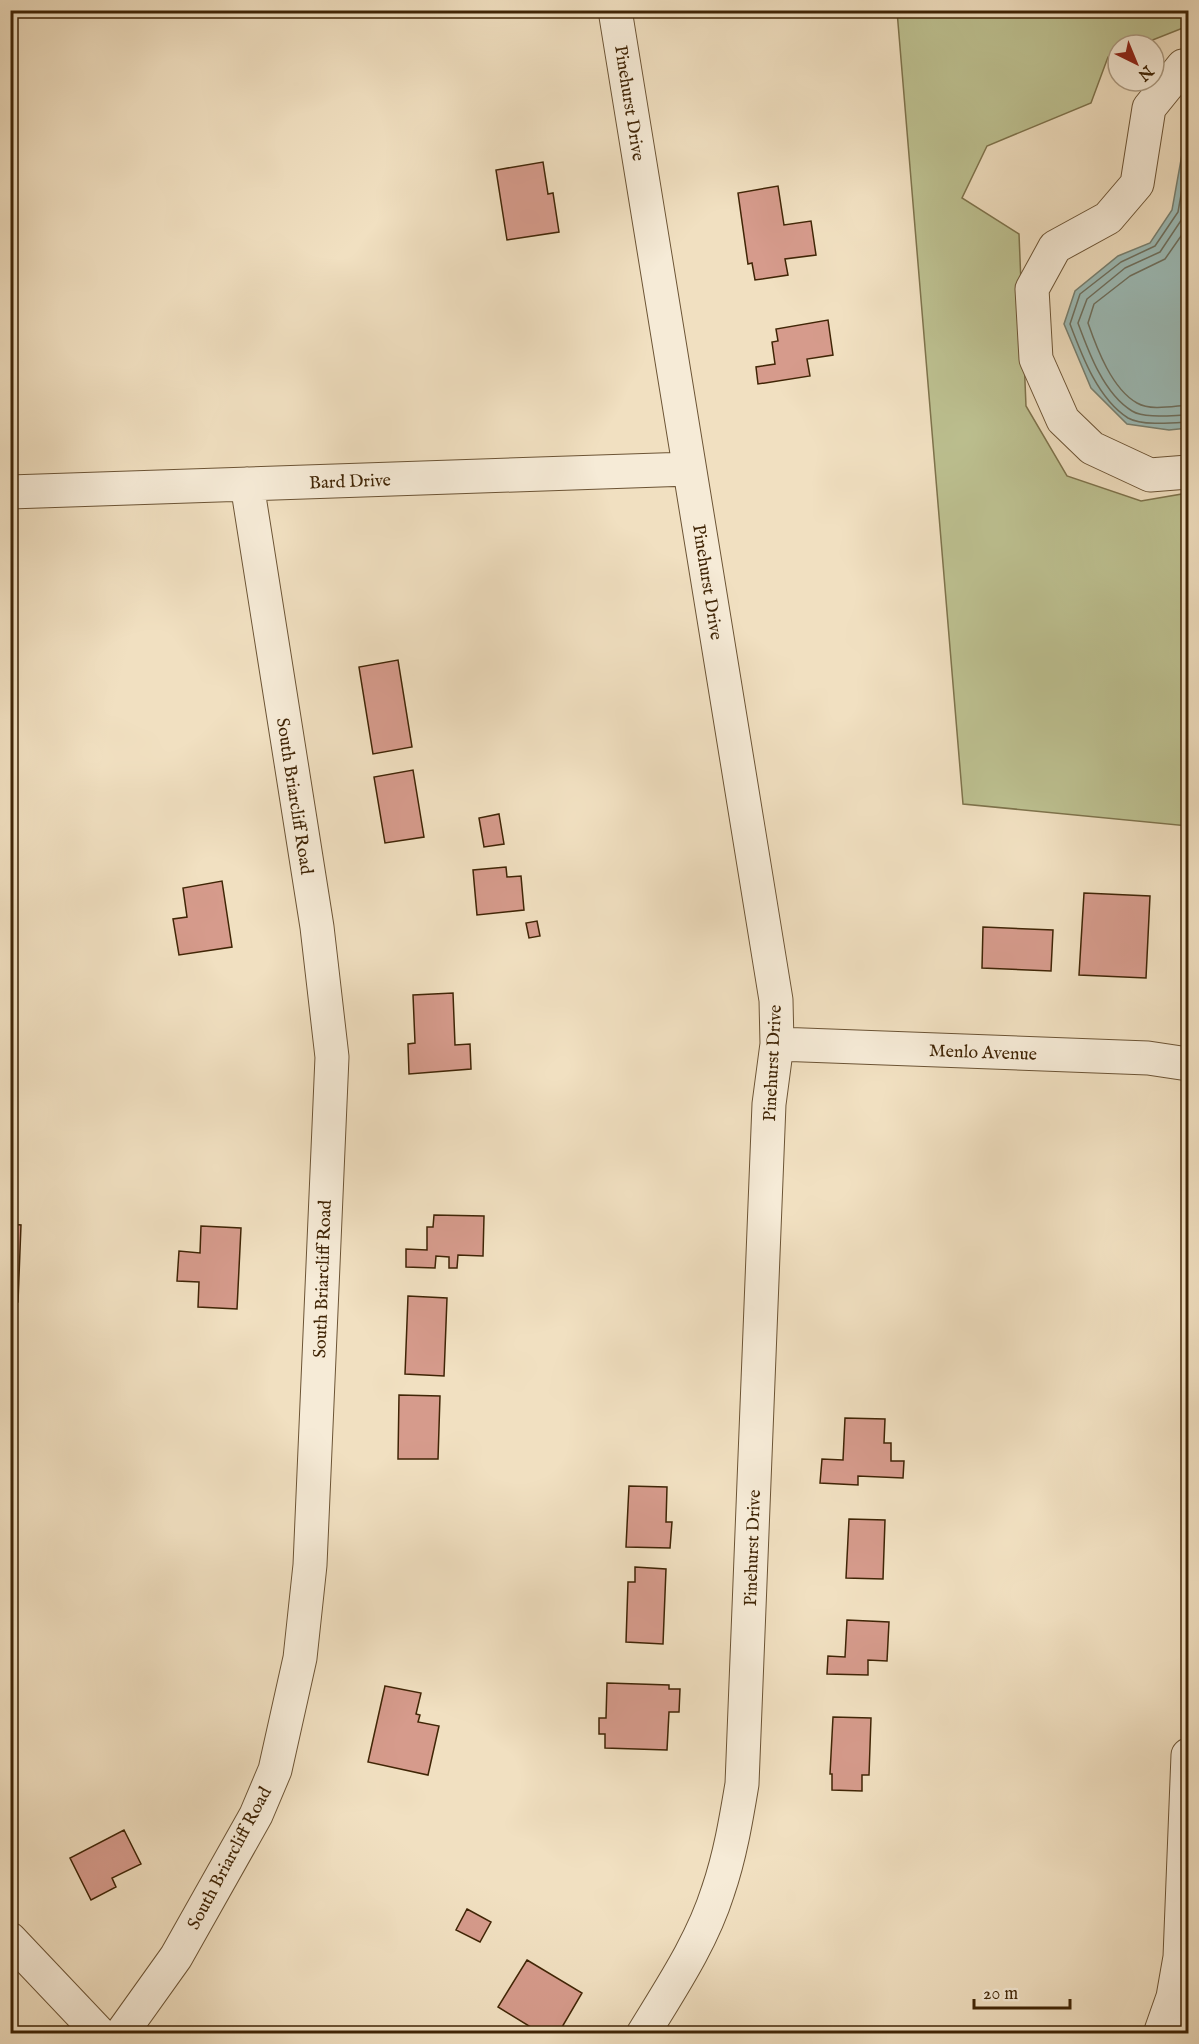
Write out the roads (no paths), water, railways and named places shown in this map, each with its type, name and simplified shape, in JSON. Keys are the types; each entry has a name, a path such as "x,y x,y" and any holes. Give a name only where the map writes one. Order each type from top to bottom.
{"street":[{"name":"Pinehurst Drive","path":"615,10 774,988 777,1044 769,1104 742,1784 732,1839 718,1893 692,1952 643,2034"},
{"path":"1188,65 1183,66 1149,108 1137,184 1108,218 1055,247 1032,289 1036,359 1063,420 1092,448 1150,475 1188,472"},
{"name":"Bard Drive","path":"10,492 689,469"},
{"name":"South Briarcliff Road","path":"121,2034 176,1957 256,1815 275,1770 300,1658 310,1565 332,1057 317,927 246,484"},
{"name":"Menlo Avenue","path":"777,1044 1148,1058 1188,1064"},
{"path":"1160,2034 1173,1997 1180,1957 1188,1755"},
{"path":"10,1939 100,2034"}],"water":[{"path":"1188,121 1188,428 1169,430 1127,424 1091,388 1064,324 1075,291 1118,256 1150,243 1172,210"}]}
